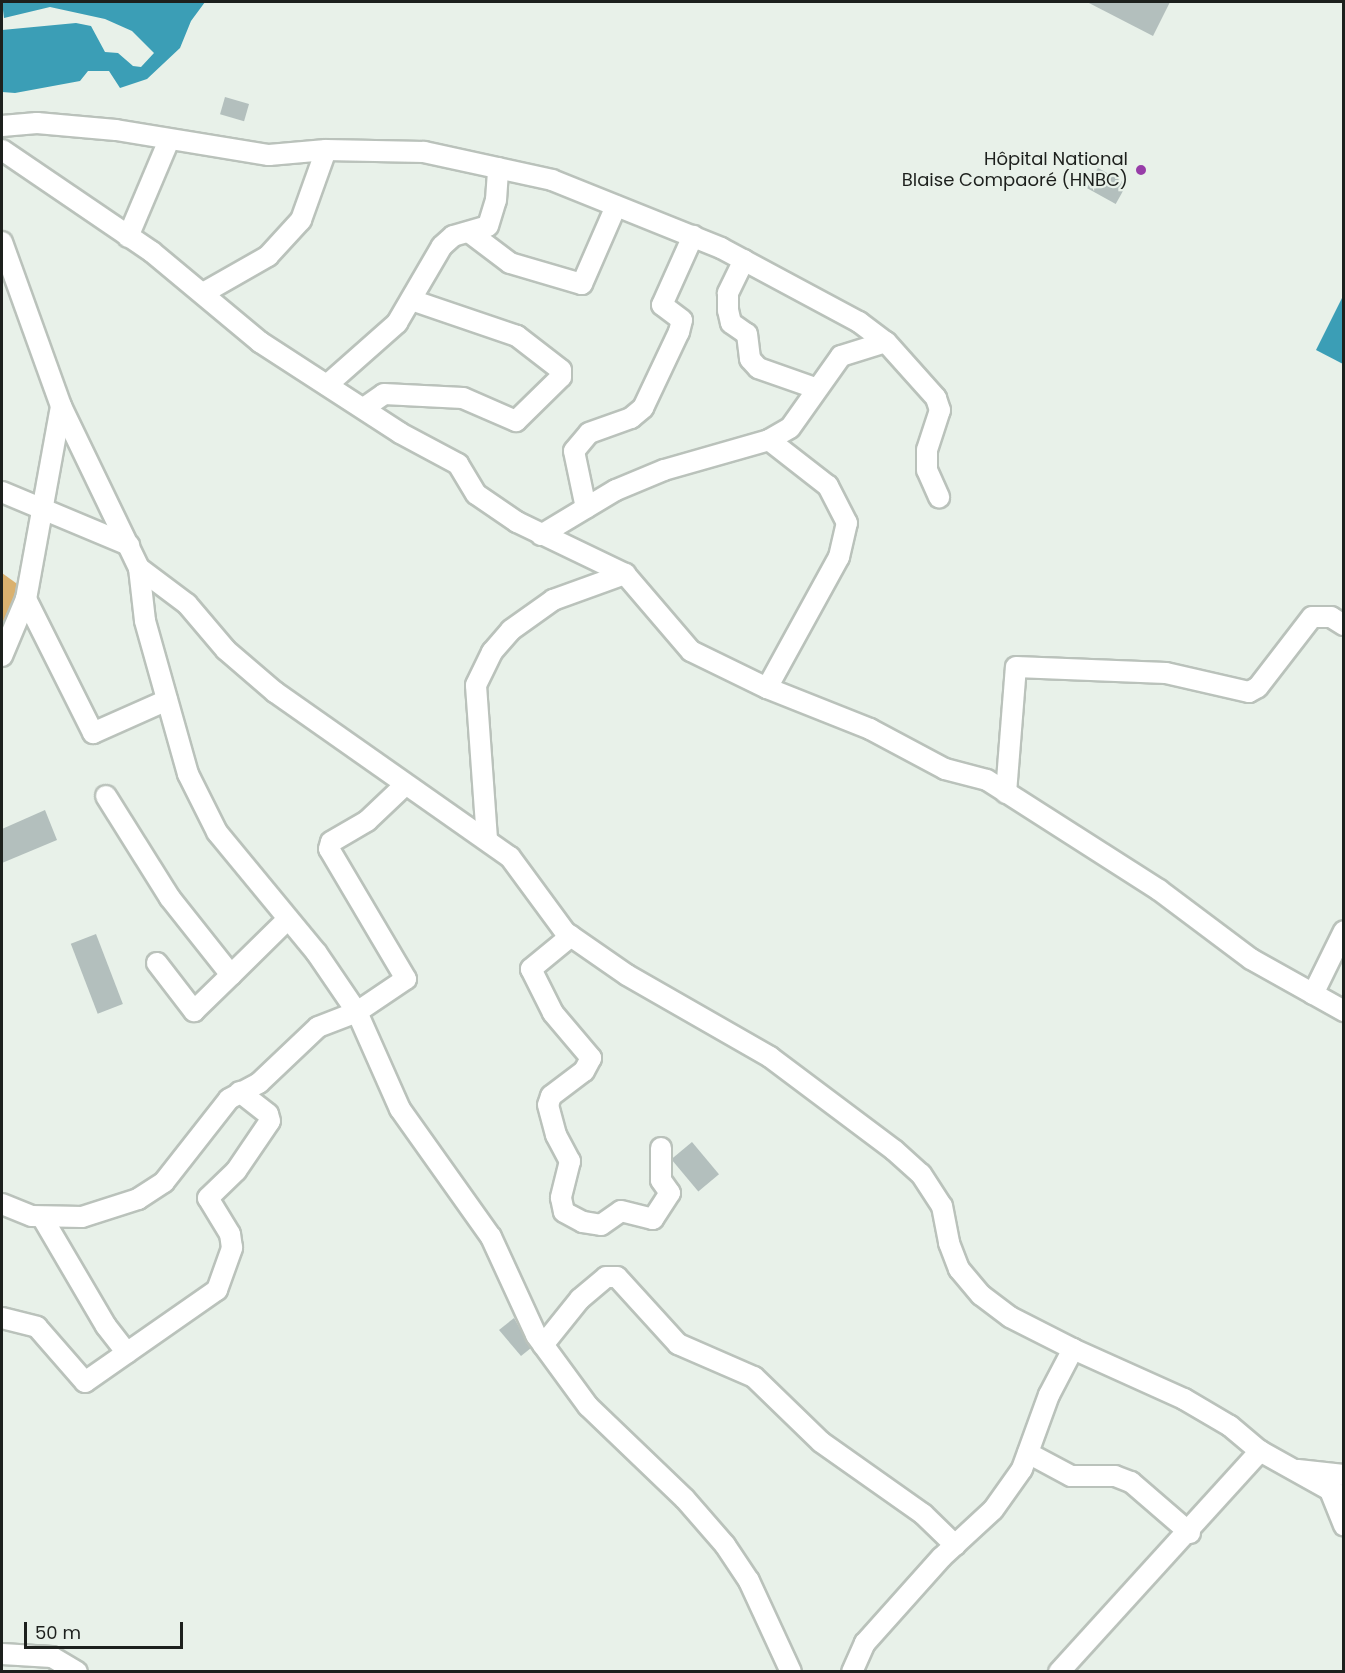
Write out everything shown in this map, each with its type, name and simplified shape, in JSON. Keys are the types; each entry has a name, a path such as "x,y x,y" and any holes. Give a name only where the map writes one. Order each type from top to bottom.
{"street":[{"path":"2,126 37,123 268,155 326,150 424,152 552,180 693,236 744,260 859,322 886,342 936,398 940,410 927,450 927,470 939,497"},
{"path":"128,237 169,140"},
{"path":"2,150 205,292 260,342 458,464 476,494 541,535 625,574 691,651 767,688 870,729 945,769 987,780 1159,890 1251,959 1344,1011"},
{"path":"205,292 268,256 301,220 326,150"},
{"path":"327,385 392,329 442,246 453,237 481,231 493,219 498,168"},
{"path":"469,232 510,263 582,284 616,206"},
{"path":"586,508 574,451 589,433 631,418 643,408 679,332 681,320 662,305 693,236"},
{"path":"2,242 61,406 139,568 145,621 188,774 217,832 288,919 357,1012 400,1108 491,1237 543,1345 588,1406 657,1476 685,1499 725,1545 749,1581 791,1671"},
{"path":"744,260 728,293 728,310 731,323 747,334 750,359 758,368 815,388"},
{"path":"364,408 384,394 463,398 516,421 561,377 561,370 517,336 411,300"},
{"path":"541,535 586,508 664,470 769,440 790,428 815,388 841,356 886,342"},
{"path":"2,656 26,599 61,406"},
{"path":"767,688 839,557 847,523 828,486 769,440"},
{"path":"2,492 129,545"},
{"path":"139,568 187,604 226,650 275,692 510,857 571,936 627,975 770,1057 894,1150 921,1174 942,1206 949,1243 959,1269 981,1295 1010,1317 1073,1349 1184,1399 1230,1426 1260,1451 1337,1496 1344,1525"},
{"path":"487,839 476,685 492,652 511,630 553,600 625,574"},
{"path":"26,599 93,733 167,700"},
{"path":"1006,793 1016,667 1166,673 1250,692 1312,617 1331,618 1344,624"},
{"path":"2,1204 42,1217 82,1217 138,1199 164,1182 228,1099 259,1083 318,1027 357,1012 401,984 406,975 329,849 331,842 368,821 405,784"},
{"path":"105,796 170,898 231,975"},
{"path":"157,963 194,1011 288,919"},
{"path":"1313,994 1344,931"},
{"path":"571,936 531,969 553,1013 591,1058 584,1071 551,1096 548,1104 556,1136 570,1161 561,1198 564,1212 583,1222 601,1225 621,1211 653,1220 670,1193 662,1180 661,1148"},
{"path":"2,1318 37,1326 86,1382 217,1290 223,1280 232,1248 230,1234 208,1198 236,1171 270,1120 240,1092"},
{"path":"42,1217 106,1326 127,1353"},
{"path":"543,1345 580,1299 606,1277 617,1277 678,1344 754,1377 821,1442 922,1514 955,1545"},
{"path":"852,1671 865,1642 955,1545 993,1510 1022,1469 1049,1395 1073,1349"},
{"path":"1059,1671 1190,1533 1260,1451"},
{"path":"1028,1453 1071,1476 1115,1476 1131,1482 1190,1533"},
{"path":"1290,1470 1344,1475"},
{"path":"2,1654 52,1657 77,1671"}],"shaded area":[{"path":"2,573 27,591 2,672"}],"water":[{"path":"2,2 205,2 191,21 180,48 147,79 120,88 109,71 88,71 80,81 15,93 2,92 2,30 76,23 91,26 105,52 118,53 133,66 141,67 154,53 132,31 105,19 50,7 4,18"},
{"path":"1343,296 1343,364 1316,350"}],"building":[{"path":"1087,2 1170,2 1153,36"},
{"path":"225,97 249,104 244,121 220,114"},
{"path":"1098,168 1127,184 1116,204 1087,188"},
{"path":"45,810 57,840 2,863 2,829"},
{"path":"96,934 123,1004 98,1014 71,944"},
{"path":"692,1142 719,1174 698,1192 671,1159"},
{"path":"514,1318 531,1348 521,1356 499,1330"}],"place":[{"name":"Hôpital National Blaise Compaoré (HNBC)","path":"1141,170"}]}
